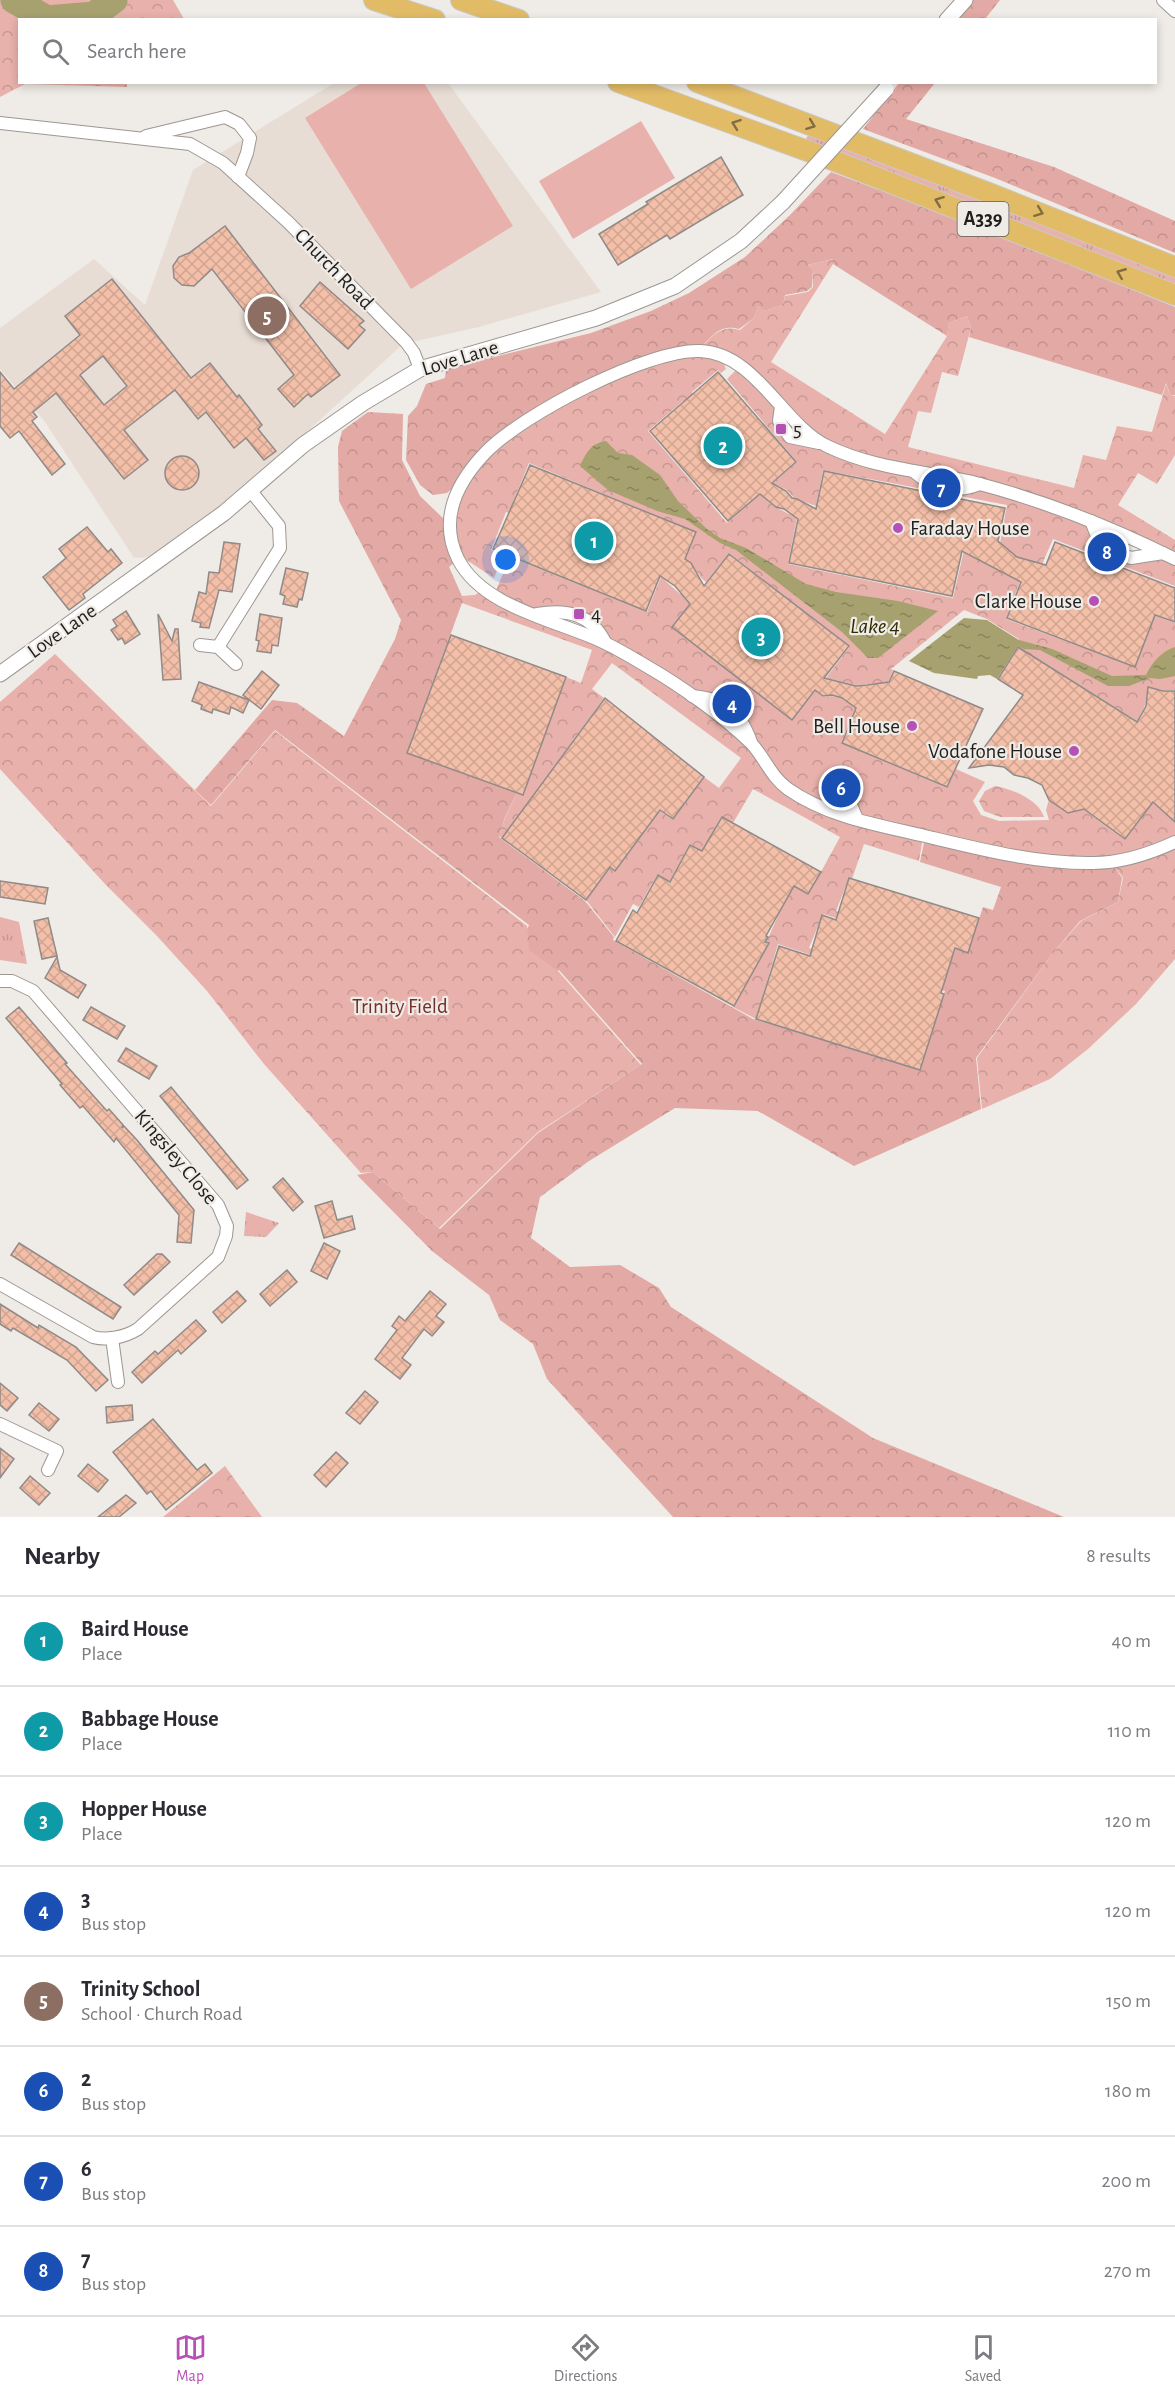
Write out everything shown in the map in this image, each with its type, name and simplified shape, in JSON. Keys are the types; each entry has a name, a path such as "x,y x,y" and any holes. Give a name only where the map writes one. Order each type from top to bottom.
{"highway":[{"path":"374,0 429,18"},
{"path":"461,0 513,18"},
{"name":"A339","path":"624,84 791,144 1175,295"},
{"name":"A339","path":"702,84 867,145 1175,267"}],"street":[{"path":"949,18 964,0"},
{"path":"1163,0 1175,11"},
{"name":"Love Lane","path":"0,674 224,513 303,445 363,403 420,369 596,318 675,286 741,241 783,202 889,86"},
{"name":"Church Road","path":"136,139 225,117 239,124 250,138 248,153 238,177"},
{"name":"Church Road","path":"0,123 190,144 223,163 288,222 406,342 420,369"},
{"path":"1169,556 1067,511 980,484 872,463 823,444 805,431 759,382 735,364 720,355 698,351 672,355 654,361 585,388 538,412 504,435 475,463 459,485 451,508 450,534 459,560 476,582 502,600 605,642 660,674 752,745 776,779 817,806 857,819 965,846 1032,858 1073,862 1112,862 1146,854 1175,842"},
{"path":"218,647 280,548 279,526 250,490"},
{"path":"1091,521 1101,546 1131,558 1169,556"},
{"path":"200,645 218,647 236,664"},
{"path":"828,781 848,797 857,819"},
{"name":"Kingsley Close","path":"0,981 12,981 33,991 218,1204 224,1215 227,1226 226,1236 218,1257 138,1329 112,1338"},
{"path":"0,1284 83,1332 99,1339 112,1338 118,1382"},
{"path":"0,1424 57,1451 48,1470"}],"shaded area":[{"path":"332,84 449,84 601,292 479,327 403,344 239,494 178,539 149,557 134,558 45,422 0,369 0,328 94,259 145,305 193,170"}],"green space":[{"path":"0,0 173,0 183,18 18,18 18,84 25,84 0,97"},
{"path":"970,0 1000,0 986,18 955,18"},
{"path":"25,84 127,84 127,87"},
{"path":"360,84 425,84 513,226 411,289 305,118"},
{"path":"898,84 934,84 906,119 1054,167 1175,221 1175,253 995,178 863,129"},
{"path":"641,121 675,178 573,239 539,181"},
{"path":"809,133 1175,276 1175,287 978,206 805,141"},
{"path":"831,172 957,219 1175,307 1175,395 1171,396 1166,383 1162,395 969,337 971,328 967,316 949,323 947,336 833,264 833,259 808,265 813,269 812,287 807,291 785,295 783,305 764,311 758,306 754,318 739,329 721,330 699,349 456,485 447,493 433,495 420,485 406,460 408,416 417,406 426,384 445,378 446,369 591,333 651,311 689,293 745,257"},
{"path":"833,259 833,264 771,362 885,434 947,336 949,323 967,316 971,328 958,376 942,372 931,413 918,411 908,447 1074,488 1083,455 1106,460 1117,426 1152,432 1166,384 1171,396 1175,396 1175,455 1157,484 1138,473 1118,505 1175,540 1175,557 1091,520 823,443 766,387 699,349 717,332 727,329 740,330 754,318 758,305 764,311 783,305 785,296 808,292 813,287 813,269 808,265"},
{"path":"673,356 720,356 726,369 721,373 718,370 648,431 727,523 761,494 782,511 797,517 788,564 953,598 964,550 1022,576 1006,619 1135,667 1151,627 1149,625 1153,615 1175,623 1175,690 1148,687 1145,705 1137,721 1018,647 1019,639 987,619 964,610 891,669 893,670 881,699 880,683 856,685 826,678 850,646 729,553 706,582 685,560 696,532 529,463 513,502 534,511 530,521 506,512 491,550 503,555 494,578 465,559 456,545 454,509 457,498 491,451 564,400"},
{"path":"739,367 781,406 790,438 980,486 1088,523 1099,547 1132,561 1164,555 1175,560 1175,586 1053,539 1040,569 999,549 1007,505 823,470 816,506 794,498 787,490 773,483 797,462 727,379"},
{"path":"368,412 403,414 402,460 420,496 446,521 456,561 449,567 462,596 462,603 407,753 518,791 505,817 499,837 585,901 614,937 613,940 753,1019 920,1069 945,991 941,990 956,948 968,952 983,907 993,910 1001,887 920,862 925,838 1112,863 1122,878 1118,902 1080,921 1052,954 976,1058 981,1109 854,1166 758,1111 675,1108 589,1161 540,1197 531,1238 570,1267 620,1265 659,1288 671,1307 873,1438 1064,1517 673,1517 547,1379 533,1344 500,1320 489,1295 432,1251 357,1175 373,1172 440,1229 538,1133 642,1064 559,970 487,1015 529,925 275,730 211,805 195,790 272,700 297,703 344,736 395,639 401,620 339,501 338,447 342,431"},
{"path":"510,557 647,612 661,577 680,594 684,592 696,595 672,627 792,720 820,685 818,693 823,697 832,696 853,706 857,704 841,743 947,788 956,769 985,782 973,801 981,815 999,821 1049,820 1046,810 1049,800 1068,813 1076,811 1071,800 1125,840 1153,802 1169,817 1175,814 1175,842 1130,858 1032,857 831,811 777,778 741,715 691,694 606,641 593,623 536,613 494,595"},
{"path":"484,589 605,643 731,727 767,768 817,807 923,837 919,861 864,844 852,879 849,878 836,911 841,913 839,919 823,914 809,948 828,954 826,960 778,944 756,1019 733,1007 751,976 749,974 792,885 809,894 840,837 753,789 733,823 721,817 702,851 690,844 670,881 657,875 639,907 633,904 615,937 586,900 610,868 615,871 660,811 673,820 704,777 719,788 741,758 612,663 592,689 604,698 502,838 499,836 505,818 518,791 523,793 566,677 581,683 592,650 462,603 462,596 475,595"},
{"name":"Trinity Field","path":"55,654 211,806 275,731 527,926 529,950 558,971 641,1065 538,1132 439,1228 373,1172 361,1173 264,1064 207,991 0,769 0,702"},
{"path":"995,786 1016,792 1030,800 1044,817 1000,817 984,811 979,801 985,791"},
{"path":"1175,845 1175,959 1136,1004 1088,1049 1050,1079 982,1109 977,1058 1052,954 1081,921 1118,902 1123,878 1113,864"},
{"path":"0,917 19,922 27,964 0,960"},
{"path":"246,1212 279,1223 266,1237 244,1236"},
{"path":"225,1466 262,1517 163,1517"}],"water":[{"name":"Lake 4","path":"606,441 618,453 632,455 660,475 678,501 707,529 720,538 746,548 806,584 836,592 898,601 938,611 878,658 868,658 842,632 736,550 720,543 685,519 657,511 608,490 580,466 590,449"},
{"path":"964,618 987,620 1019,640 1052,649 1112,676 1146,675 1158,658 1175,647 1175,676 1150,678 1129,686 1108,686 1040,650 1024,649 1018,646 997,679 990,675 978,676 977,679 934,673 909,661"}],"building":[{"path":"721,157 743,195 670,239 667,235 618,265 599,234 648,204 646,202"},
{"path":"225,226 340,375 311,397 308,394 294,407 278,389 294,375 212,269 194,286 182,285 174,278 173,266 179,257 189,253"},
{"path":"112,279 191,378 210,363 262,425 258,429 276,451 264,460 246,438 234,448 206,412 198,419 175,390 124,430 148,460 124,479 56,393 33,412 37,417 32,421 65,464 52,475 19,431 10,438 0,426 0,372 14,389 80,335 65,316","holes":["103,356 127,386 104,405 80,375"]},
{"path":"320,282 364,321 359,325 365,330 348,349 300,306"},
{"path":"718,372 796,462 772,483 786,491 792,498 816,509 824,471 1005,508 998,541 1017,557 1046,565 1055,542 1175,588 1175,622 1155,615 1135,667 1007,618 1021,582 962,551 952,596 789,563 798,519 784,509 776,507 760,494 728,521 650,431"},
{"path":"182,456 194,461 199,473 194,485 182,490 170,485 165,473 170,461"},
{"path":"530,465 696,532 685,559 691,563 704,586 729,554 849,646 824,678 856,686 867,685 889,682 894,671 983,709 947,787 842,743 856,708 842,698 832,695 823,696 815,690 792,720 672,627 690,604 675,586 660,576 646,611 493,549"},
{"path":"87,527 108,552 111,549 122,563 83,594 85,598 69,610 43,577 66,558 59,549"},
{"path":"224,542 240,544 232,592 219,590 209,628 200,627 201,623 192,621 199,592 206,594 209,572 219,573"},
{"path":"286,568 308,573 302,600 299,599 297,607 283,604 285,596 280,594"},
{"path":"126,611 140,634 125,644 122,638 118,640 111,630 117,626 113,620"},
{"path":"158,614 172,641 175,629 178,629 181,679 163,680"},
{"path":"260,614 282,618 278,646 272,645 271,653 257,651 259,641 256,640"},
{"path":"451,635 566,677 523,795 407,753"},
{"name":"Vodafone House","path":"1018,647 1137,722 1146,706 1148,687 1175,691 1175,822 1153,802 1125,839 1084,809 1068,813 1049,800 1042,785 1028,778 1014,775 1004,767 989,765 969,768 1023,695 998,679"},
{"path":"262,671 279,685 261,709 243,695"},
{"path":"199,682 249,700 243,713 231,707 229,714 213,709 212,713 201,709 202,705 192,701"},
{"path":"605,698 704,777 673,819 660,810 615,871 610,867 586,900 502,838"},
{"path":"722,817 821,872 808,894 794,886 766,936 768,937 765,942 769,943 734,1006 616,941 633,910 637,913 658,875 670,882 690,845 702,851"},
{"path":"849,878 979,918 968,953 955,948 941,993 944,994 920,1070 756,1019 779,946 810,956 822,915 836,920"},
{"path":"0,881 48,888 45,904 0,897"},
{"path":"48,918 57,956 42,959 34,921"},
{"path":"57,957 60,970 86,985 78,998 45,978"},
{"path":"19,1007 67,1063 65,1064 107,1111 109,1109 123,1125 122,1128 124,1126 137,1140 194,1210 191,1243 177,1242 179,1215 116,1138 114,1142 83,1106 80,1108 6,1018"},
{"path":"91,1007 125,1026 117,1039 83,1020"},
{"path":"126,1048 157,1066 149,1079 118,1061"},
{"path":"171,1087 248,1180 237,1189 160,1096"},
{"path":"283,1178 303,1202 293,1211 273,1187"},
{"path":"332,1201 337,1220 352,1216 355,1229 324,1238 315,1206"},
{"path":"19,1243 121,1307 113,1319 11,1255"},
{"path":"324,1243 340,1251 327,1279 311,1271"},
{"path":"157,1254 162,1254 170,1262 134,1295 124,1285"},
{"path":"287,1270 297,1282 270,1306 260,1294"},
{"path":"237,1291 246,1301 222,1323 213,1312"},
{"path":"430,1291 446,1304 436,1316 444,1322 432,1336 424,1329 402,1358 411,1365 400,1379 375,1359 397,1330 392,1326 399,1316 405,1321"},
{"path":"0,1304 38,1328 39,1325 76,1347 108,1380 96,1391 67,1360 13,1328 11,1331 0,1324"},
{"path":"196,1320 206,1331 181,1354 178,1350 142,1383 132,1372 155,1351 158,1354"},
{"path":"0,1383 18,1398 7,1411 0,1405"},
{"path":"365,1391 378,1402 360,1424 346,1413"},
{"path":"39,1403 59,1419 49,1431 29,1415"},
{"path":"132,1405 133,1420 107,1423 106,1407"},
{"path":"153,1419 197,1470 205,1464 212,1473 166,1510 151,1491 147,1494 113,1452"},
{"path":"0,1448 14,1459 0,1478"},
{"path":"336,1452 348,1463 326,1487 314,1475"},
{"path":"88,1464 108,1480 98,1492 78,1476"},
{"path":"30,1476 50,1493 39,1505 20,1488"},
{"path":"126,1495 136,1503 119,1517 98,1517"}],"waterway":[{"path":"14,0 45,18"},
{"path":"59,18 94,15 114,0"}],"place":[{"name":"Trinity School","path":"267,316"},
{"name":"5","path":"781,429"},
{"name":"Babbage House","path":"723,446"},
{"name":"6","path":"941,488"},
{"name":"Faraday House","path":"898,528"},
{"name":"Baird House","path":"594,541"},
{"name":"7","path":"1107,552"},
{"name":"Clarke House","path":"1094,601"},
{"name":"4","path":"579,614"},
{"name":"Hopper House","path":"761,637"},
{"name":"3","path":"732,704"},
{"name":"Bell House","path":"912,726"},
{"name":"Vodafone House","path":"1074,751"},
{"name":"2","path":"841,788"}]}
